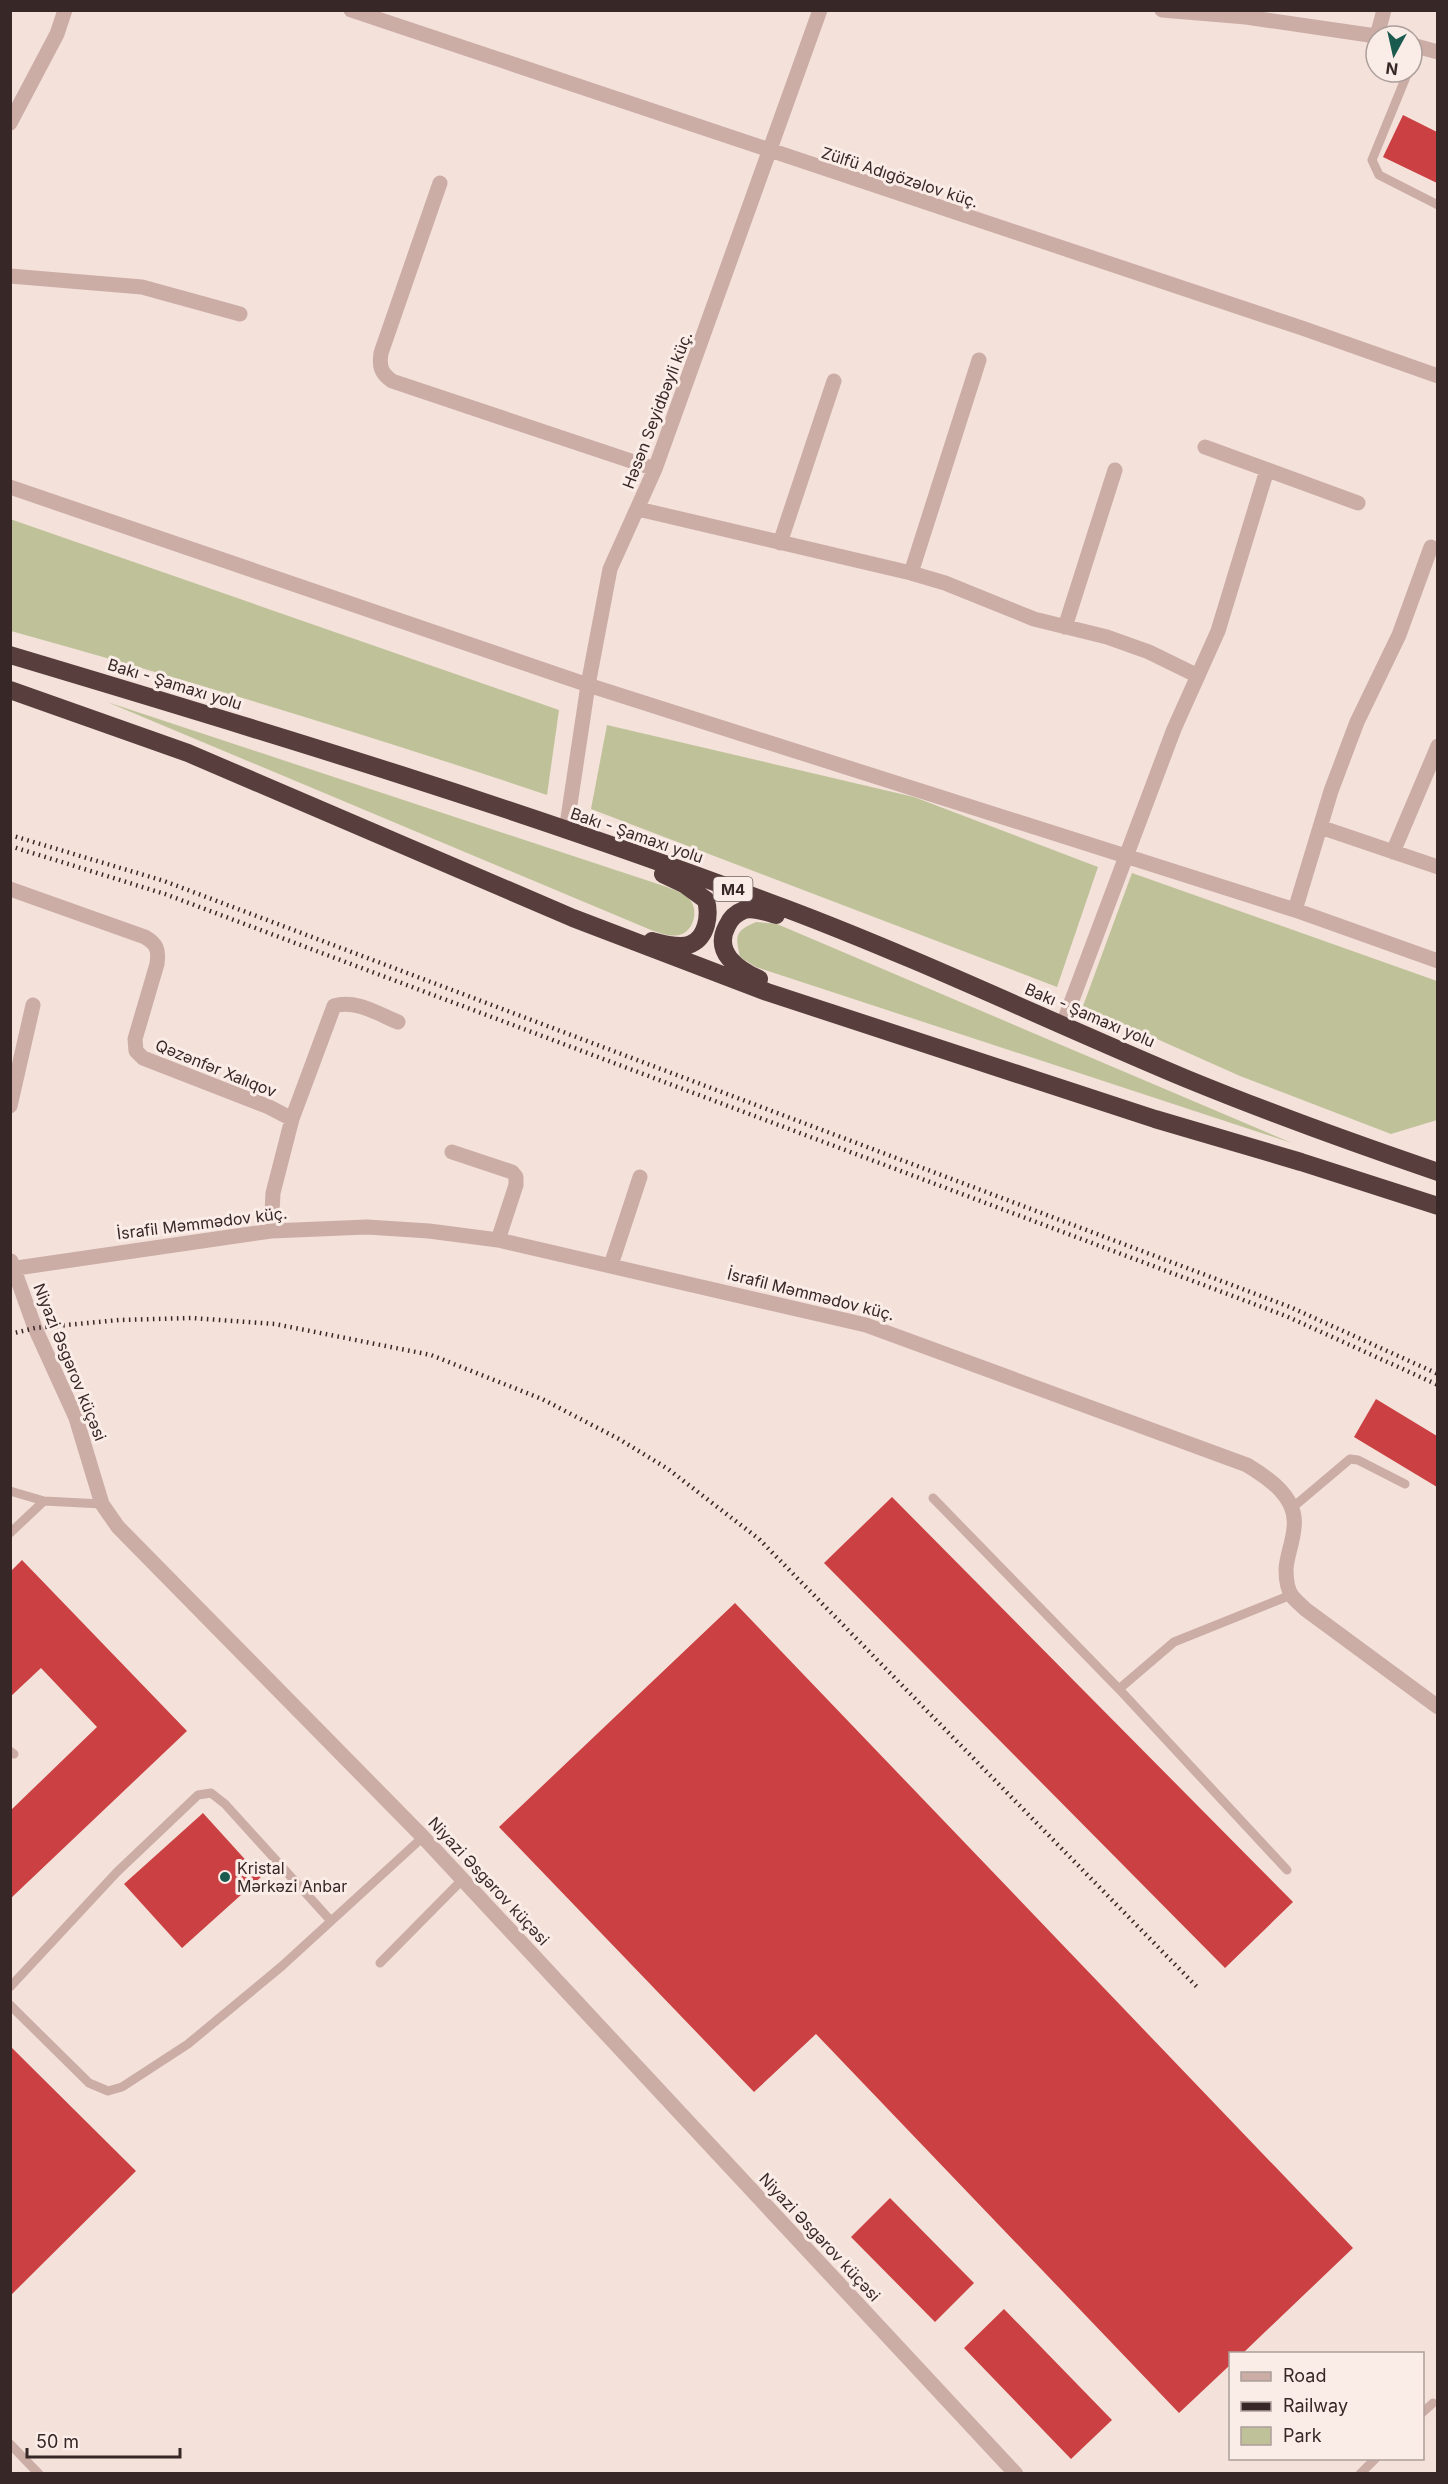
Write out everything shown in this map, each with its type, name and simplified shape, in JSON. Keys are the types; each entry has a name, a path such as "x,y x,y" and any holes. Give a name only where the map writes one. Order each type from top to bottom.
{"highway":[{"name":"Bakı - Şamaxı yolu","path":"10,655 351,758 737,890 890,950 1185,1078 1312,1129 1437,1172"},
{"path":"10,690 188,753 573,918 767,992 1155,1119 1301,1162 1437,1206"},
{"path":"573,918 677,946 691,944 701,936 707,922 706,900 699,893 598,842"},
{"path":"855,1021 736,967 724,950 722,940 726,928 733,917 744,910 756,909 890,950"}],"street":[{"path":"10,123 57,34 65,10"},
{"name":"Zülfü Adıgözəlov küç.","path":"351,10 1302,328 1437,376"},
{"name":"Həsən Seyidbəyli küç.","path":"566,831 588,685 608,577 615,556 655,469 771,152 820,10"},
{"path":"1162,10 1246,14 1364,34"},
{"path":"440,183 381,353 379,365 383,375 392,381 655,469"},
{"path":"10,276 142,287 240,314"},
{"path":"911,573 979,360"},
{"path":"780,543 834,381"},
{"path":"1205,447 1358,503"},
{"path":"1065,627 1115,470"},
{"path":"1063,1024 1174,729 1218,631 1267,470"},
{"path":"10,487 588,685 1295,910 1437,961"},
{"path":"638,508 911,573 1034,619 1107,637 1138,648 1198,675"},
{"path":"1295,910 1330,791 1353,732 1399,635 1431,547"},
{"path":"1393,852 1437,746"},
{"path":"1320,827 1437,867"},
{"name":"Qəzənfər Xalıqov","path":"10,889 145,937 154,943 159,952 135,1039 136,1051 143,1058 269,1107 292,1119"},
{"path":"271,1231 273,1193 292,1119 334,1006 345,1002 353,1004 398,1022"},
{"path":"10,1106 33,1005"},
{"path":"452,1152 512,1172 516,1177 516,1185 498,1240"},
{"path":"611,1265 640,1177"},
{"name":"İsrafil Məmmədov küç.","path":"12,1266 271,1231 367,1227 429,1231 498,1240 791,1307 896,1334 1247,1465 1266,1476 1282,1491 1292,1508"},
{"name":"Niyazi Əsgərov küçəsi","path":"12,1266 35,1328 76,1418 102,1504 118,1527 423,1837 1016,2474"},
{"path":"1292,1508 1295,1526 1287,1560 1286,1578 1291,1594 1305,1609 1437,1707"}],"lane":[{"path":"1403,84 1372,160 1379,175 1437,205"},
{"path":"1292,1508 1350,1459 1358,1460 1405,1484"},
{"path":"10,1491 44,1501 102,1504"},
{"path":"933,1498 1119,1689 1287,1870"},
{"path":"10,1533 44,1501"},
{"path":"1119,1689 1174,1642 1291,1594"},
{"path":"10,1987 117,1872 198,1795 211,1793 225,1804 331,1921"},
{"path":"10,2005 89,2083 108,2091 122,2087 188,2044 282,1966 423,1837"},
{"path":"380,1963 463,1880"},
{"path":"1424,2411 1433,2403"},
{"path":"10,2444 39,2474"},
{"path":"1360,2474 1374,2460"}],"green space":[{"path":"10,519 559,710 547,795 280,709 11,631"},
{"path":"107,702 667,887 684,895 692,902 694,919 692,925 679,935 668,935 651,930"},
{"path":"607,725 914,797 1098,867 1057,987 591,809"},
{"path":"1132,873 1437,981 1437,1120 1391,1134 1240,1076 1083,1006"},
{"path":"756,922 777,924 1292,1143 756,967 740,957 737,939 740,931"}],"building":[{"path":"1403,115 1437,132 1437,183 1383,157"},
{"path":"1376,1399 1437,1436 1437,1487 1354,1437"},
{"path":"892,1497 1293,1902 1225,1968 824,1563"},
{"path":"22,1560 187,1731 10,1899 10,1811 97,1727 41,1668 10,1697 10,1572"},
{"path":"735,1603 1353,2248 1244,2352 1229,2352 1229,2366 1179,2413 816,2034 754,2092 499,1827"},
{"path":"203,1813 261,1877 182,1948 124,1884"},
{"path":"10,2046 136,2171 10,2296"},
{"path":"890,2198 974,2283 935,2322 851,2237"},
{"path":"1004,2309 1112,2420 1071,2459 964,2348"}],"railway":[{"path":"10,835 164,881 1290,1307 1438,1374"},
{"path":"10,846 165,894 1286,1316 1438,1385"},
{"path":"10,1334 35,1328 119,1320 192,1318 275,1324 431,1355 542,1399 619,1439 668,1469 759,1539 1197,1987"}],"place":[{"name":"Kristal Mərkəzi Anbar","path":"225,1877"}]}
